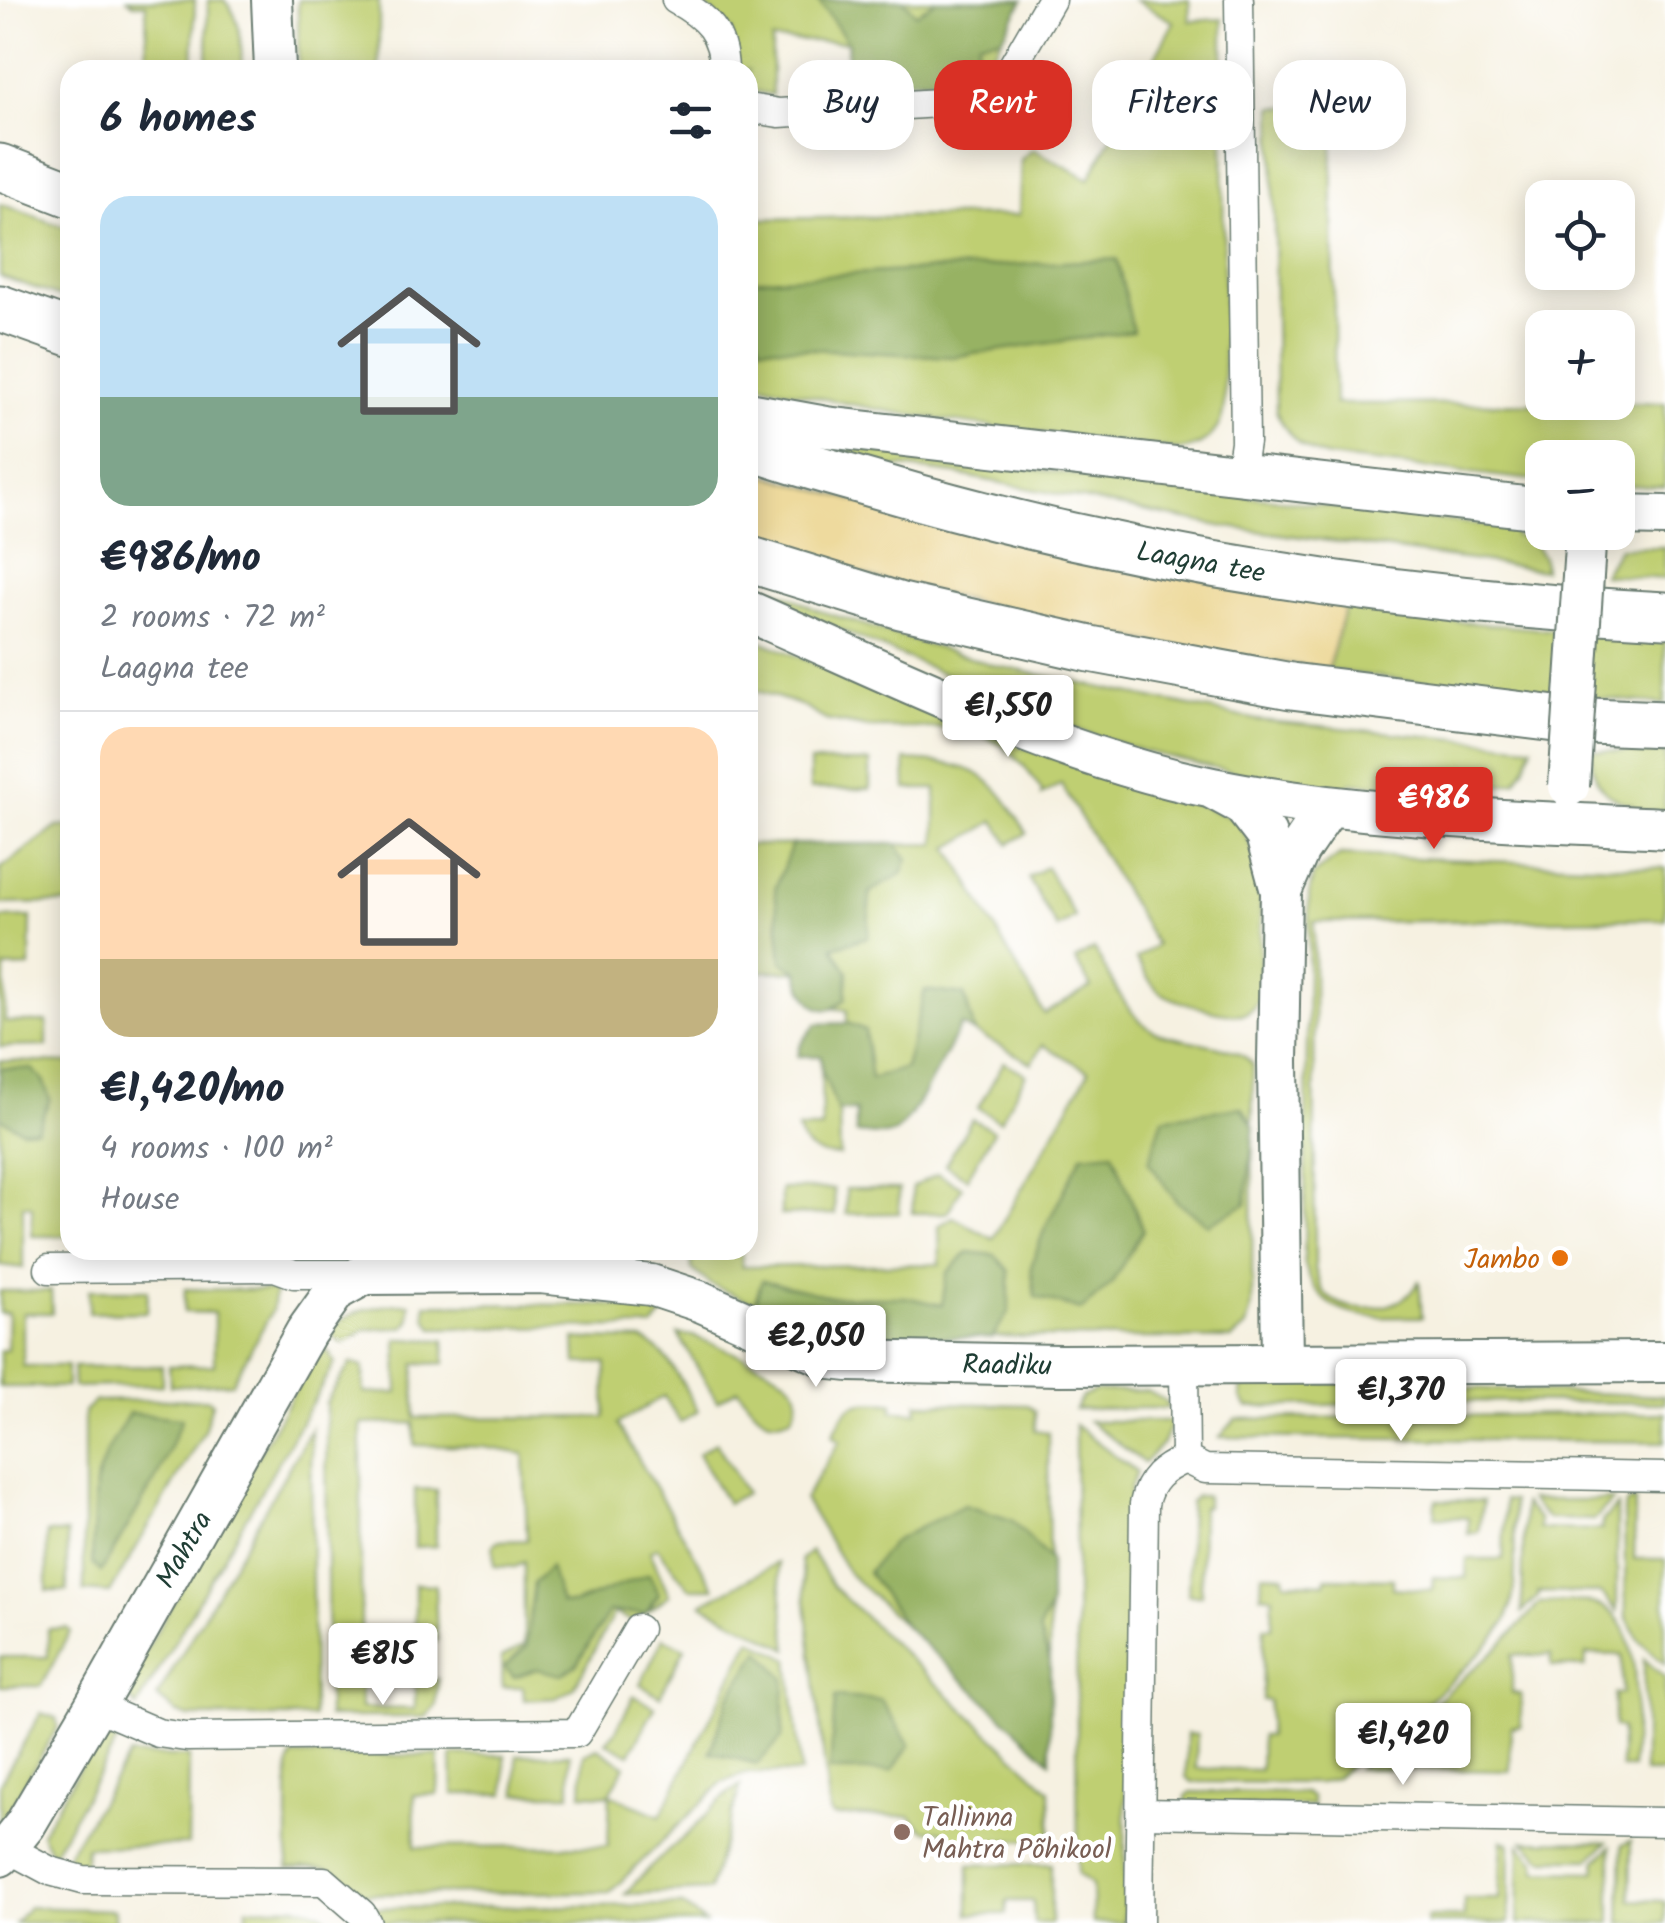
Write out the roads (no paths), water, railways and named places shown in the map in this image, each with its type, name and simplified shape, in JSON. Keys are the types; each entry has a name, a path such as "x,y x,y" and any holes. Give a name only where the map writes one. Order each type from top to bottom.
{"main road":[{"path":"0,167 60,190"},
{"path":"0,308 60,329"},
{"name":"Laagna tee","path":"758,449 938,503 1155,553 1288,577 1572,610 1665,615"},
{"path":"758,562 920,610 1090,650 1291,686 1564,720 1665,724"}],"street":[{"path":"676,0 700,13 718,32 722,60"},
{"path":"758,110 779,113 986,100 1002,86 1051,0"},
{"path":"1239,0 1245,442 1240,475"},
{"path":"264,60 273,34"},
{"path":"0,167 60,181"},
{"path":"758,394 929,437"},
{"path":"758,414 826,427 1525,507"},
{"path":"1635,515 1665,516"},
{"path":"1558,804 1575,550"},
{"path":"758,615 1048,738 1112,761 1212,788 1328,808 1558,804 1665,828"},
{"path":"758,623 832,648"},
{"path":"1212,788 1243,805 1266,835 1282,891 1278,1062 1282,1362"},
{"path":"1282,891 1299,850 1328,808"},
{"path":"49,1269 274,1267 294,1274 364,1262"},
{"name":"Raadiku","path":"364,1262 652,1285 849,1362 1665,1362"},
{"name":"Mahtra","path":"4,1853 95,1706 306,1332 336,1290 364,1262"},
{"path":"1184,1364 1185,1459"},
{"path":"1185,1459 1204,1469 1665,1477"},
{"path":"1139,1923 1145,1498 1151,1480 1185,1459"},
{"path":"95,1706 158,1734 186,1737 576,1733 638,1629"},
{"path":"1140,1813 1665,1822"},
{"path":"4,1853 83,1880 324,1881 367,1923"}],"place":[{"name":"Jambo","path":"1560,1258"},
{"name":"Tallinna Mahtra Põhikool","path":"902,1832"}]}
